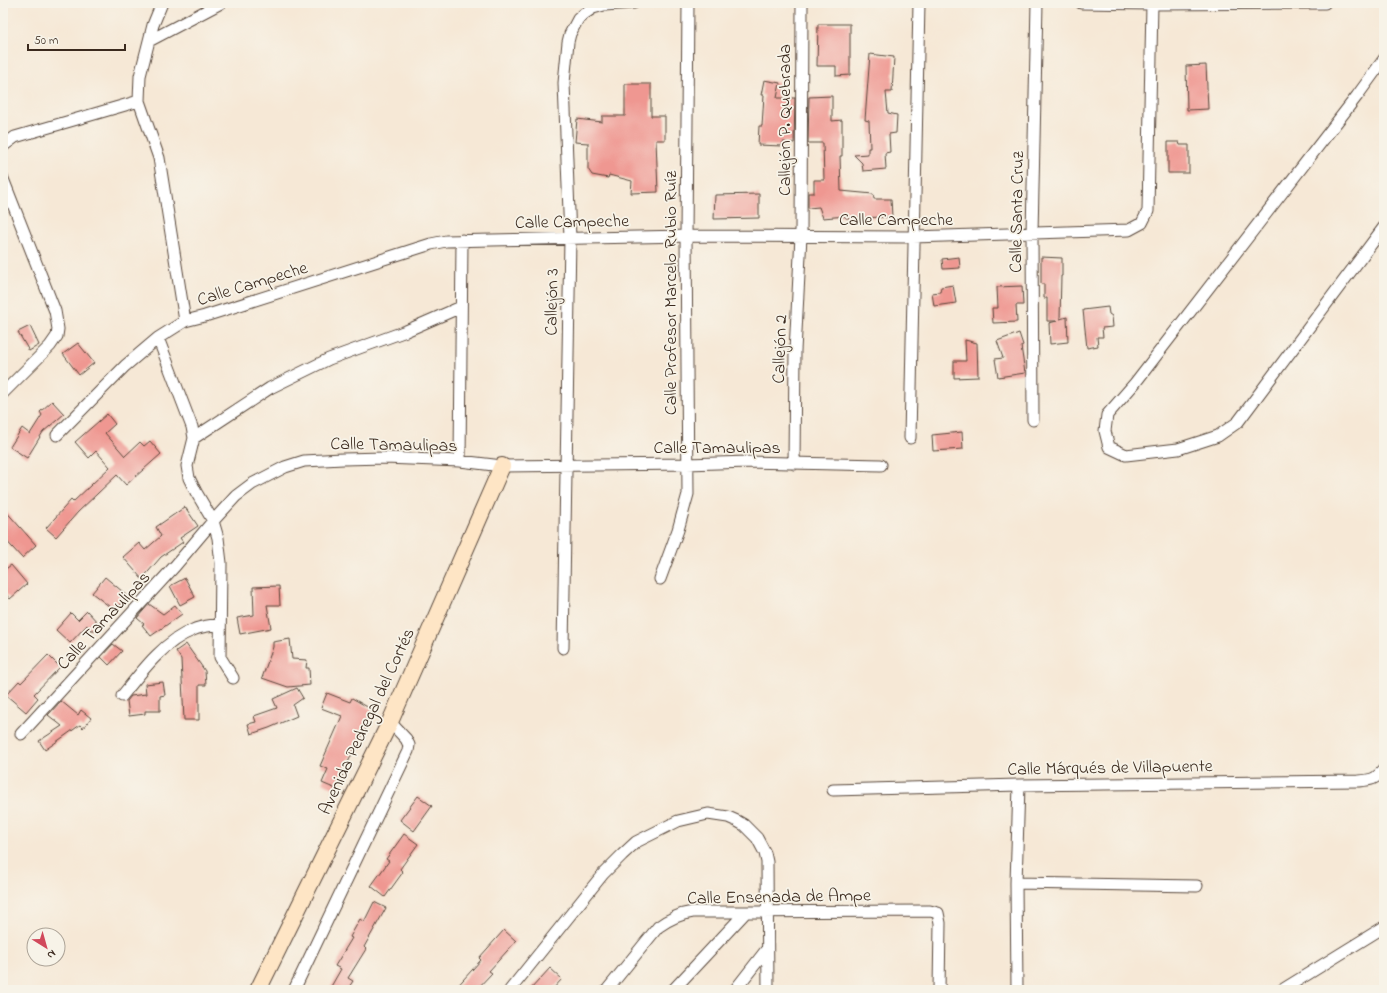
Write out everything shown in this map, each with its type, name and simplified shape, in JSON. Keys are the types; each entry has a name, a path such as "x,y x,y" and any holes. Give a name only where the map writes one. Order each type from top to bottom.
{"street":[{"path":"162,3 153,25 140,76 138,101 159,158 185,321"},
{"path":"149,41 221,3"},
{"name":"Callejón 3","path":"562,648 570,238 564,83 570,34 578,19 593,8 604,5 634,3"},
{"name":"Calle Profesor Marcelo Rubio Ruíz","path":"660,579 686,504 688,494 686,236 688,3"},
{"name":"Callejón P. Quebrada","path":"801,236 802,3"},
{"path":"910,438 919,3"},
{"name":"Calle Santa Cruz","path":"1033,420 1032,233 1037,3"},
{"path":"1081,3 1325,3"},
{"name":"Calle Campeche","path":"57,435 125,366 158,338 185,321 205,316 431,244 446,241 686,236 913,237 1129,230 1142,223 1148,211 1152,4"},
{"path":"1384,59 1135,383 1107,415 1105,431 1109,447 1126,455 1178,448 1218,436 1238,422 1384,227"},
{"path":"3,146 15,137 138,101"},
{"path":"3,179 55,311 58,329 57,336 50,346 3,393"},
{"name":"Callejón 2","path":"794,464 795,351 801,236"},
{"path":"460,461 462,240"},
{"path":"194,438 270,388 330,359 406,331 461,307"},
{"path":"158,338 192,427 194,438 187,466 189,478 213,521 218,538 222,563 220,656 233,678"},
{"name":"Calle Tamaulipas","path":"21,734 176,566 236,496 252,484 285,467 304,461 378,458 460,461 502,466 748,462 881,465"},
{"name":"Avenida Pedregal del Cortés","path":"258,990 390,722 502,466"},
{"path":"122,696 140,673 171,642 193,630 220,624"},
{"path":"294,990 408,751 409,745 406,739 390,722"},
{"name":"Calle Márqués de Villapuente","path":"833,790 1019,785 1358,781 1371,780 1377,777 1384,769"},
{"path":"1017,990 1016,883 1019,785"},
{"path":"510,990 603,874 636,842 678,821 708,814 728,817 737,821 753,833 765,853 767,862 768,990"},
{"path":"1016,883 1197,886"},
{"name":"Calle Ensenada de Ampe","path":"606,990 658,927 680,914 692,912 930,911 938,913 940,923 939,990"},
{"path":"673,990 746,912"},
{"path":"1282,990 1384,927"},
{"path":"735,990 767,949"}],"building":[{"path":"818,24 850,24 850,75 836,76 836,66 817,66"},
{"path":"870,54 894,57 892,92 886,92 888,113 897,115 896,133 889,134 890,152 885,153 886,169 863,171 862,163 854,155 868,154 868,148 870,148 869,121 865,120"},
{"path":"1206,65 1208,109 1187,110 1186,66"},
{"path":"764,80 780,83 777,98 795,98 794,143 783,142 782,146 758,145 759,126 762,126 764,95 761,95"},
{"path":"625,84 651,84 651,116 665,116 665,140 656,140 658,192 631,193 632,181 609,175 608,178 592,175 588,169 588,143 575,142 577,119 602,122 602,116 625,116"},
{"path":"832,96 832,121 842,120 842,156 840,156 841,191 873,194 874,199 891,199 892,217 846,218 846,216 823,218 819,207 808,208 808,193 814,193 814,180 824,180 823,143 808,143 809,97"},
{"path":"1168,142 1179,142 1180,145 1189,145 1189,173 1168,173"},
{"path":"759,194 759,218 714,219 715,195"},
{"path":"959,257 960,268 943,269 942,259"},
{"path":"1041,257 1062,258 1060,319 1067,317 1068,342 1050,344 1049,323 1057,321 1047,321 1047,298 1044,298 1044,284 1041,284"},
{"path":"953,285 956,303 934,306 932,293 940,292 941,287"},
{"path":"1022,286 1023,305 1016,305 1017,322 993,323 992,308 998,308 997,287"},
{"path":"1108,307 1109,314 1112,316 1113,327 1102,328 1103,337 1097,337 1098,346 1087,348 1083,310"},
{"path":"30,326 39,345 29,351 18,332"},
{"path":"1019,333 1023,345 1021,346 1025,373 998,377 995,359 1003,358 997,341"},
{"path":"965,340 977,343 978,377 954,378 954,361 966,361"},
{"path":"78,343 94,363 79,375 63,354"},
{"path":"52,401 64,414 43,432 27,458 10,447 22,428 30,434 42,415 40,412"},
{"path":"107,414 115,424 105,433 125,456 140,442 144,446 150,441 161,454 126,485 117,475 78,512 56,537 46,528 71,500 73,502 110,467 96,451 89,458 75,442"},
{"path":"962,432 963,449 933,451 932,435"},
{"path":"185,507 198,526 180,538 183,542 161,557 142,579 123,557 139,543 145,550 161,536 156,527"},
{"path":"3,508 36,545 22,558 3,537"},
{"path":"11,565 27,584 10,599 3,591 3,571"},
{"path":"105,577 129,597 114,610 92,593"},
{"path":"185,578 195,597 180,605 170,586"},
{"path":"279,586 280,605 267,605 271,628 240,634 237,618 254,615 253,587"},
{"path":"149,604 163,614 175,605 182,614 151,636 142,625 144,624 137,618"},
{"path":"87,611 100,625 95,630 91,630 87,625 70,643 56,630 71,613 78,620"},
{"path":"290,639 292,659 307,660 306,668 309,668 310,685 288,687 262,678 273,647 273,642"},
{"path":"113,644 122,651 109,665 101,657"},
{"path":"186,644 205,671 206,685 199,685 199,720 184,720 181,659 176,651"},
{"path":"48,655 60,667 34,694 38,698 26,712 6,695 19,681 21,683"},
{"path":"163,682 165,695 160,696 160,711 145,711 145,714 129,716 127,701 131,696 146,694 145,684"},
{"path":"297,688 303,698 293,705 297,716 251,734 248,724 256,722 254,716 277,708 273,699"},
{"path":"327,693 350,702 352,698 376,712 361,737 360,736 336,789 322,783 328,769 320,766 342,716 321,708"},
{"path":"61,701 78,715 81,710 91,718 83,728 80,725 45,750 39,741 62,726 48,715"},
{"path":"418,796 432,806 414,831 400,820"},
{"path":"404,834 418,844 400,869 403,872 385,897 371,886 389,861 386,859"},
{"path":"374,902 386,908 364,947 366,949 348,978 353,981 347,990 329,990 341,969 335,966 352,938 350,937 360,919 364,922"},
{"path":"504,930 516,941 489,971 492,973 476,990 454,990 481,960 479,958"},
{"path":"550,968 562,979 552,990 530,990"}]}
